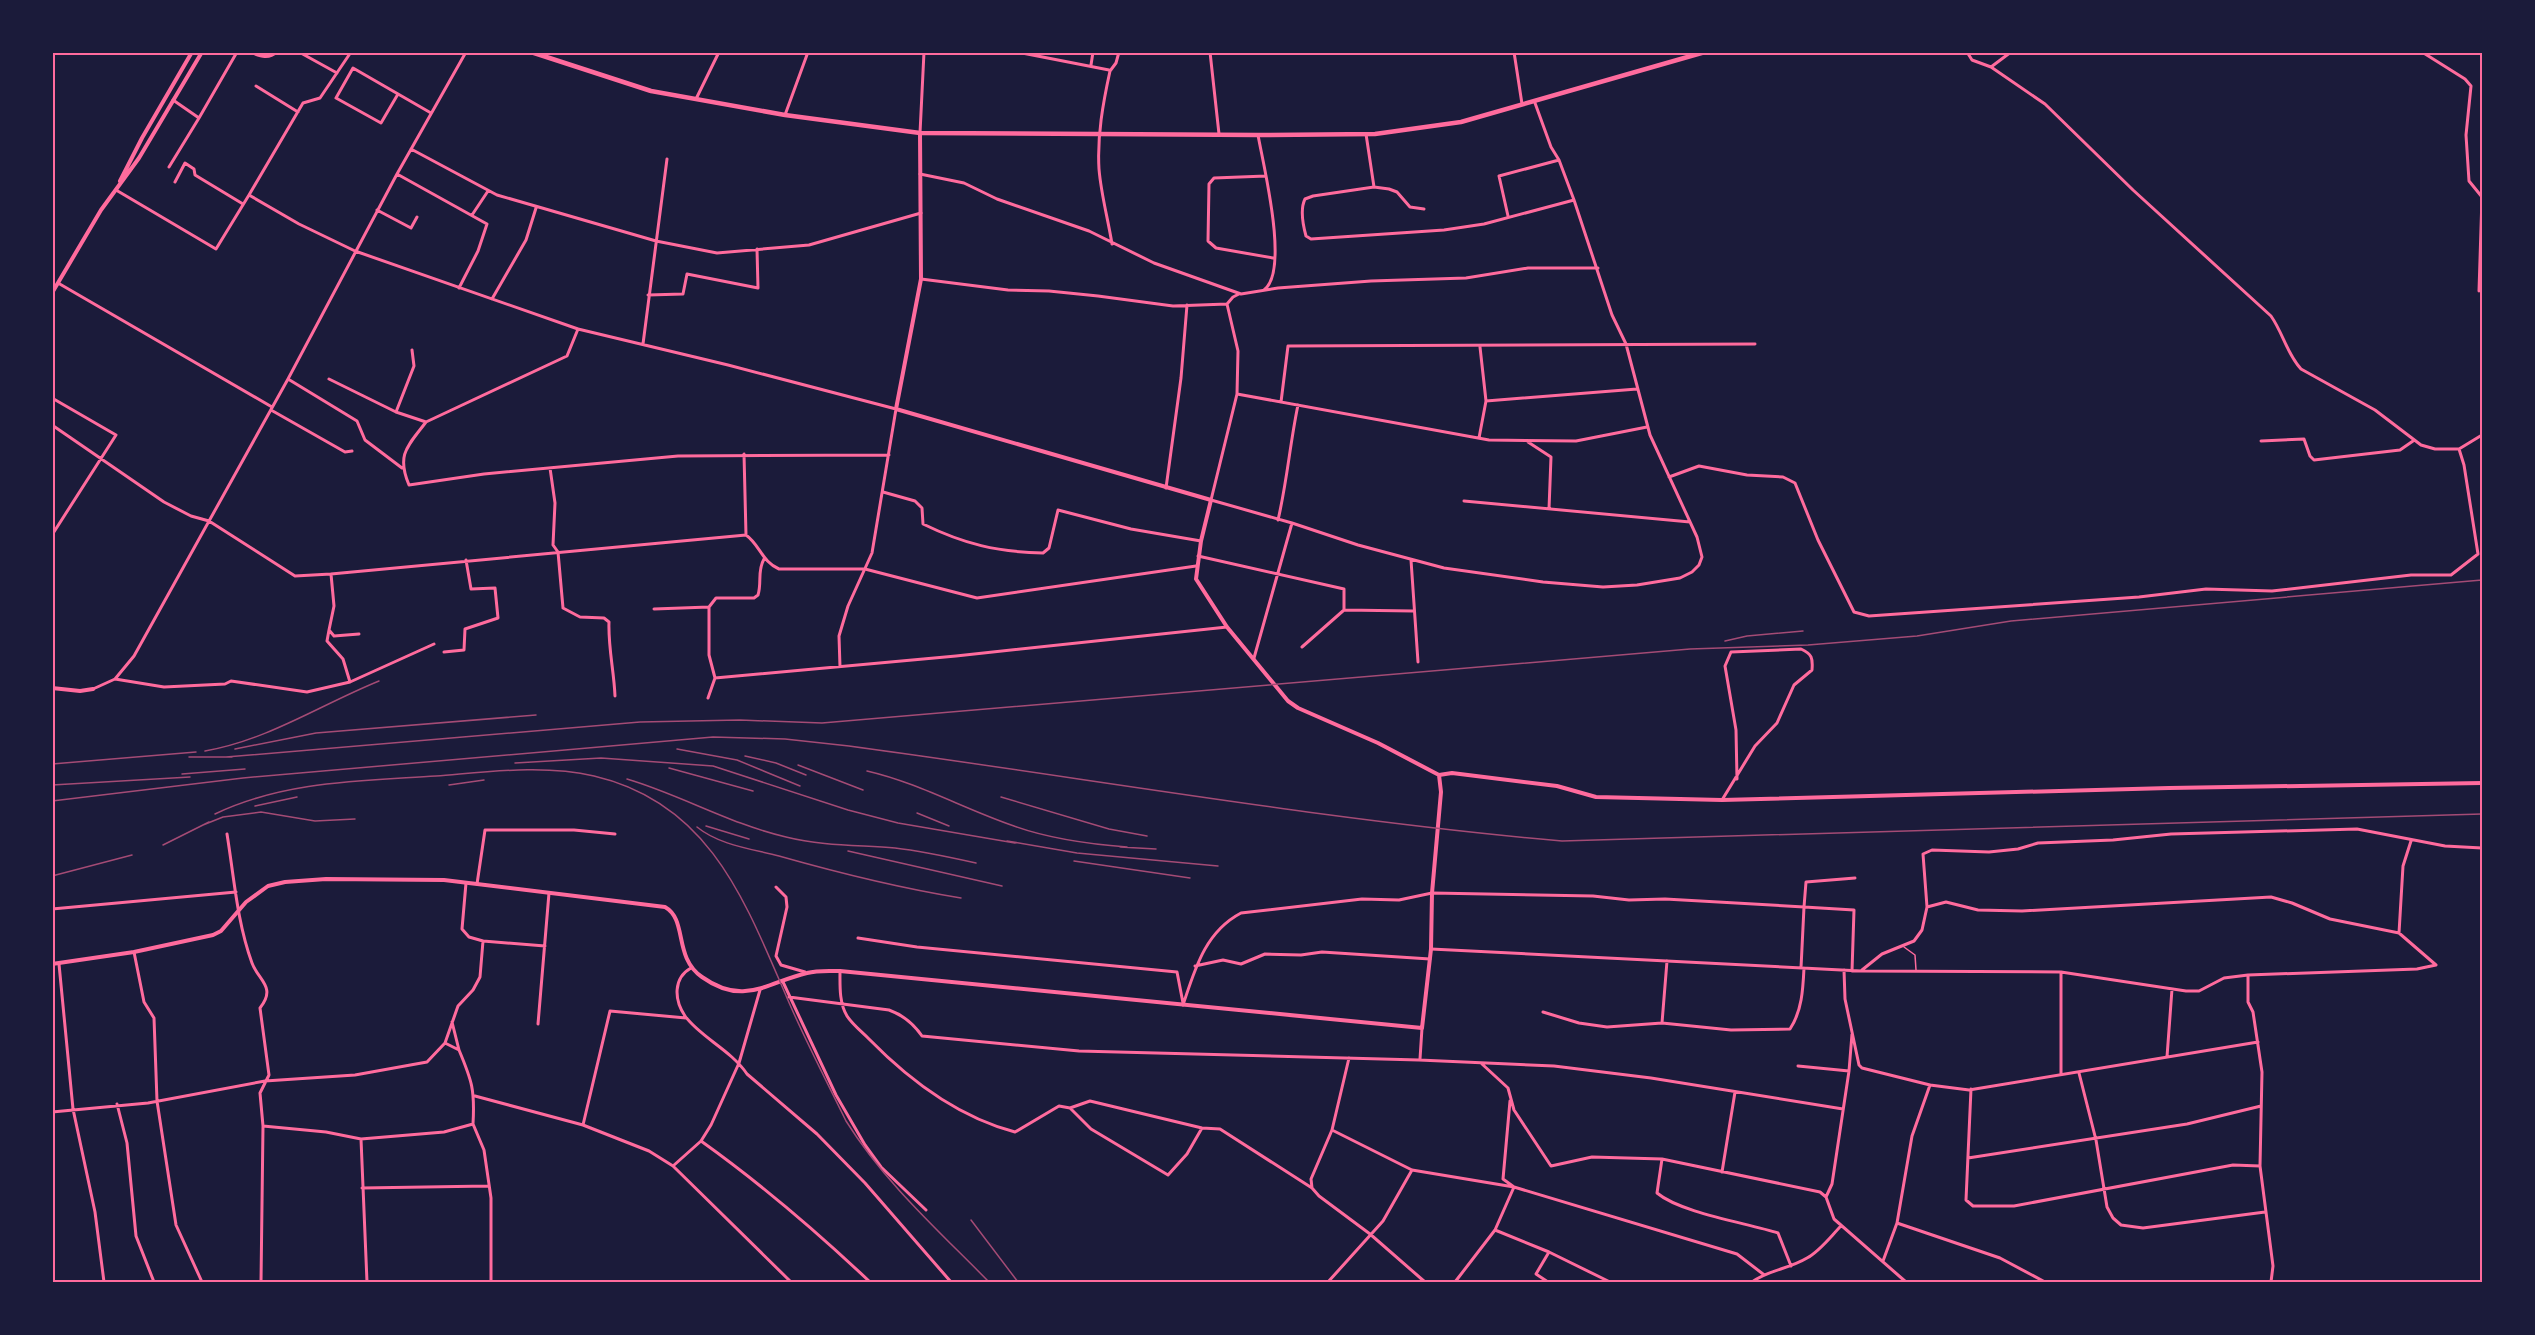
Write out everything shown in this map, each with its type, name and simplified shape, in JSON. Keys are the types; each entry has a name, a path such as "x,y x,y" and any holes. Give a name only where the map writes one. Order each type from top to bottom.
{"main road":[{"path":"532,53 651,91 785,115 920,133 1258,135 1366,134 1453,124 1535,103 1705,52"}],"street":[{"path":"116,190 142,138 192,52"},
{"path":"52,293 101,210 139,158 202,52"},
{"path":"169,167 237,52"},
{"path":"250,52 263,57 272,57 278,52"},
{"path":"299,52 338,73"},
{"path":"116,190 216,249 303,103 320,98 351,52"},
{"path":"52,688 80,691 93,689 115,679 134,656 288,379 377,210 466,52"},
{"path":"696,99 719,52"},
{"path":"785,115 808,52"},
{"path":"840,667 839,636 848,606 872,553 921,279 920,133 924,52"},
{"path":"1017,52 1110,70"},
{"path":"1091,65 1093,52"},
{"path":"1112,244 1101,190 1100,134 1110,70 1116,63 1119,52"},
{"path":"1210,52 1219,135"},
{"path":"1368,52 1378,52"},
{"path":"1514,52 1522,106"},
{"path":"1967,52 1972,60 1991,68 2045,104 2133,190 2271,316 2279,327 2293,361 2301,369 2366,405 2414,440 2435,449 2459,449 2482,435"},
{"path":"1991,68 2011,52"},
{"path":"2422,52 2465,79 2471,87 2466,135 2469,181 2480,190 2482,196 2480,291"},
{"path":"398,94 381,123 336,98 353,68 431,113"},
{"path":"255,86 298,111"},
{"path":"173,100 199,118"},
{"path":"249,195 299,224 356,251 578,329 896,409 1292,523 1411,560 1444,568 1533,581 1603,587 1637,585 1680,578 1692,572 1699,565 1702,557 1697,537 1647,427 1626,344 1612,315 1574,200 1535,103"},
{"path":"1366,134 1374,187"},
{"path":"1258,135 1274,230 1273,280 1270,286 1262,291"},
{"path":"411,149 488,191 536,208 656,241 717,253 809,245 921,213"},
{"path":"643,344 667,159"},
{"path":"1508,216 1499,176 1559,160"},
{"path":"174,182 185,163 194,169 195,175 243,204"},
{"path":"397,174 487,224 478,251 459,288"},
{"path":"921,174 964,183 997,199 1089,231 1154,263 1241,294"},
{"path":"1266,176 1214,178 1209,184 1208,241 1216,248 1274,258"},
{"path":"1424,209 1410,207 1397,192 1374,187 1305,199 1303,205 1306,236 1311,239 1339,239 1444,230 1484,224 1574,200"},
{"path":"472,215 488,191"},
{"path":"492,299 526,240 536,208"},
{"path":"377,210 411,228 417,217"},
{"path":"648,295 683,294 687,274 758,288 757,249"},
{"path":"921,279 1008,290 1049,291 1187,306 1227,304 1233,297 1241,294 1278,288 1371,281 1466,278 1528,268 1598,268"},
{"path":"55,286 272,408 345,452 352,452"},
{"path":"1227,304 1238,351 1237,394 1201,541 1196,579 1227,627 1288,701 1298,708 1378,743 1439,775 1452,773 1557,786 1596,797 1722,800 2169,788 2482,783"},
{"path":"1166,488 1181,378 1187,306"},
{"path":"402,468 404,452 426,422 567,356 578,329"},
{"path":"1281,402 1288,346 1480,347 1755,344"},
{"path":"1479,438 1486,401 1480,347"},
{"path":"396,412 414,366 412,350"},
{"path":"288,379 357,421 365,440 402,468 409,484 678,456 889,455"},
{"path":"329,379 396,412 426,422"},
{"path":"1486,401 1638,389"},
{"path":"1237,394 1479,438 1527,442 1576,441 1647,427"},
{"path":"52,398 116,435 52,535"},
{"path":"1278,520 1286,487 1292,433 1298,405"},
{"path":"52,425 164,502 191,516 209,521 295,576 746,535 756,542 764,559 779,569 865,569 977,598 1196,566"},
{"path":"2261,441 2304,439 2310,456 2314,460 2400,450 2414,440"},
{"path":"1527,442 1551,457 1549,509"},
{"path":"1669,477 1699,466 1747,475 1783,477 1796,483 1818,540 1854,612 1869,616 2139,597 2206,589 2272,591 2411,575 2451,575 2478,554 2464,465 2459,449"},
{"path":"744,454 746,535"},
{"path":"550,468 555,503 553,545 558,552 563,608 580,617 604,618 609,622 608,644 614,664 615,696"},
{"path":"883,492 915,501 922,507 923,524 954,538 993,550 1043,553 1049,548 1058,510 1131,529 1201,541"},
{"path":"1464,501 1690,522"},
{"path":"1254,658 1292,523"},
{"path":"1198,556 1277,572 1344,589 1344,610"},
{"path":"708,698 715,678 710,655 709,607 716,598 754,598 758,595 759,568 764,559"},
{"path":"444,652 464,650 465,629 498,618 495,588 471,589 466,560"},
{"path":"1411,560 1418,662"},
{"path":"331,574 334,606 327,641 343,659 350,682"},
{"path":"654,609 709,607"},
{"path":"1302,647 1344,610 1413,611"},
{"path":"715,678 1227,627"},
{"path":"329,630 334,636 359,634"},
{"path":"115,679 164,687 225,684 231,681 307,692 350,682 434,644"},
{"path":"1722,800 1737,779 1742,765 1755,746 1777,723 1794,685 1812,670 1813,659 1809,652 1801,649 1731,652 1725,666 1736,730 1737,779"},
{"path":"1419,1060 1431,949 1432,893 1441,792 1439,775"},
{"path":"1861,971 1882,954 1904,947 1922,930 1927,907 1923,854 1932,850 1989,852 2018,849 2038,843 2113,840 2171,834 2357,829 2411,841 2482,848"},
{"path":"477,884 485,830 574,830 615,834"},
{"path":"227,834 239,911 252,966 264,980 266,991 266,1001 260,1008 269,1075 261,1093 263,1126 261,1282"},
{"path":"2399,933 2403,866 2411,841"},
{"path":"52,964 134,952 213,935 221,931 257,892 285,882 408,878 549,892 665,907 673,911 677,919 682,948 691,968 713,984 734,990 760,990 807,973 840,971 1422,1028"},
{"path":"1543,1012 1579,1023 1607,1027 1662,1023 1731,1030 1790,1029 1797,1020 1803,996 1806,882 1856,878"},
{"path":"466,883 462,929 469,937 483,941 545,946"},
{"path":"776,887 786,897 787,907 776,956 781,965 807,973"},
{"path":"52,909 236,892"},
{"path":"538,1024 549,892"},
{"path":"1183,1005 1195,966 1206,948 1228,920 1241,913 1362,899 1400,900 1432,893 1593,896 1629,900 1665,899 1854,910 1852,970"},
{"path":"1431,949 1861,971 2061,972 2172,990 2199,991 2224,978 2248,975 2417,969 2436,965 2399,933 2331,919 2271,897 2022,911 1978,910 1946,902 1927,907"},
{"path":"858,938 917,947 1177,972 1183,1005"},
{"path":"52,1112 157,1101 266,1081 355,1075 427,1062 444,1043 458,1006 473,990 480,977 483,941"},
{"path":"134,952 144,1002 154,1018 157,1101 176,1225 202,1282"},
{"path":"1195,966 1222,960 1241,964 1264,954 1301,955 1323,952 1430,959"},
{"path":"1662,1023 1667,961"},
{"path":"59,963 73,1109 95,1212 104,1282"},
{"path":"691,968 683,972 676,985 679,1006 686,1018 740,1063 747,1074 817,1134 857,1174 951,1282"},
{"path":"1844,970 1845,999 1858,1061 1862,1068 1930,1085 1971,1089 2079,1073 2258,1041"},
{"path":"840,971 840,993 847,1016 897,1068 943,1101 982,1122 1015,1132 1059,1106 1070,1108 1090,1101 1202,1128 1220,1130 1312,1188 1318,1196 1370,1234 1425,1282"},
{"path":"2061,972 2061,1074"},
{"path":"2248,975 2248,1002 2253,1012 2262,1072 2260,1166 2273,1266 2271,1282"},
{"path":"783,982 836,1095 865,1145 881,1167 926,1210"},
{"path":"673,1166 701,1141 740,1063 760,990"},
{"path":"2167,1057 2172,990"},
{"path":"789,998 889,1010 915,1025 922,1036 1079,1051 1554,1066 1616,1072 1843,1109"},
{"path":"584,1125 610,1011 686,1018"},
{"path":"452,1019 459,1050 475,1096 473,1124 484,1150 490,1198 491,1282"},
{"path":"1826,1197 1832,1184 1849,1071 1852,1026"},
{"path":"444,1043 459,1050"},
{"path":"1312,1188 1311,1179 1332,1130 1349,1058"},
{"path":"1481,1063 1508,1088 1514,1110 1551,1166 1592,1157 1662,1159 1820,1192 1826,1197 1834,1219 1906,1282"},
{"path":"1798,1066 1849,1071"},
{"path":"2079,1073 2096,1140 2108,1208 2113,1218 2121,1225 2143,1228 2265,1212"},
{"path":"1883,1261 1897,1223 1912,1136 1930,1085"},
{"path":"1971,1089 1966,1200 1973,1206 2014,1206 2233,1165 2260,1166"},
{"path":"1722,1172 1735,1092"},
{"path":"475,1096 584,1125 649,1151 673,1166 791,1282"},
{"path":"1510,1098 1503,1179 1514,1187"},
{"path":"117,1104 127,1143 136,1236 154,1282"},
{"path":"1968,1158 2096,1140 2187,1124 2261,1106"},
{"path":"1070,1108 1091,1129 1168,1175 1187,1154 1202,1128"},
{"path":"263,1126 327,1132 361,1139 444,1132 473,1124"},
{"path":"1332,1130 1412,1170 1514,1187 1737,1254 1762,1274"},
{"path":"361,1139 367,1282"},
{"path":"701,1141 756,1180 807,1223 870,1282"},
{"path":"1662,1159 1657,1193 1692,1210 1778,1233 1791,1266"},
{"path":"1328,1282 1383,1221 1412,1170"},
{"path":"362,1188 488,1186"},
{"path":"1455,1282 1495,1230 1514,1187"},
{"path":"1897,1223 2000,1258 2045,1282"},
{"path":"1752,1282 1762,1274 1791,1266 1809,1257 1841,1226"},
{"path":"1495,1230 1549,1252 1610,1282"},
{"path":"1548,1282 1536,1274 1549,1252"}],"lane":[{"path":"1904,947 1915,955 1916,971"}],"railway":[{"path":"226,757 640,722 740,720 822,723 1690,649 1808,645 1917,636 2011,621 2482,580"},
{"path":"1725,641 1747,636 1803,631"},
{"path":"205,751 250,739 379,681"},
{"path":"235,749 316,733 536,715"},
{"path":"52,801 243,778 713,737 785,739 849,746 1383,822 1562,841 2482,814"},
{"path":"677,749 737,760 800,786"},
{"path":"52,764 196,752"},
{"path":"745,756 776,763 806,775"},
{"path":"189,757 232,757"},
{"path":"515,763 601,758 713,766 848,810 898,823 1015,843"},
{"path":"798,765 863,790"},
{"path":"669,768 753,791"},
{"path":"182,774 245,769"},
{"path":"215,814 268,795 323,784 535,770 575,772 594,776 634,789 667,808 695,833 718,861 738,892 816,1060 846,1121 861,1144 913,1205 989,1282"},
{"path":"867,771 905,782 1028,831 1069,840 1127,847"},
{"path":"52,785 190,777"},
{"path":"627,779 745,825 786,837 827,844 905,849 976,863"},
{"path":"449,785 484,780"},
{"path":"255,806 297,797"},
{"path":"1001,797 1109,829 1147,836"},
{"path":"203,825 223,817 261,812 315,821 355,819"},
{"path":"917,813 949,826"},
{"path":"163,845 209,822"},
{"path":"706,826 749,839"},
{"path":"697,827 715,838 736,846 869,880 961,898"},
{"path":"1007,841 1077,853 1218,866"},
{"path":"1120,847 1156,849"},
{"path":"848,851 1002,886"},
{"path":"52,876 132,855"},
{"path":"1074,861 1190,878"},
{"path":"971,1220 1018,1282"}]}
